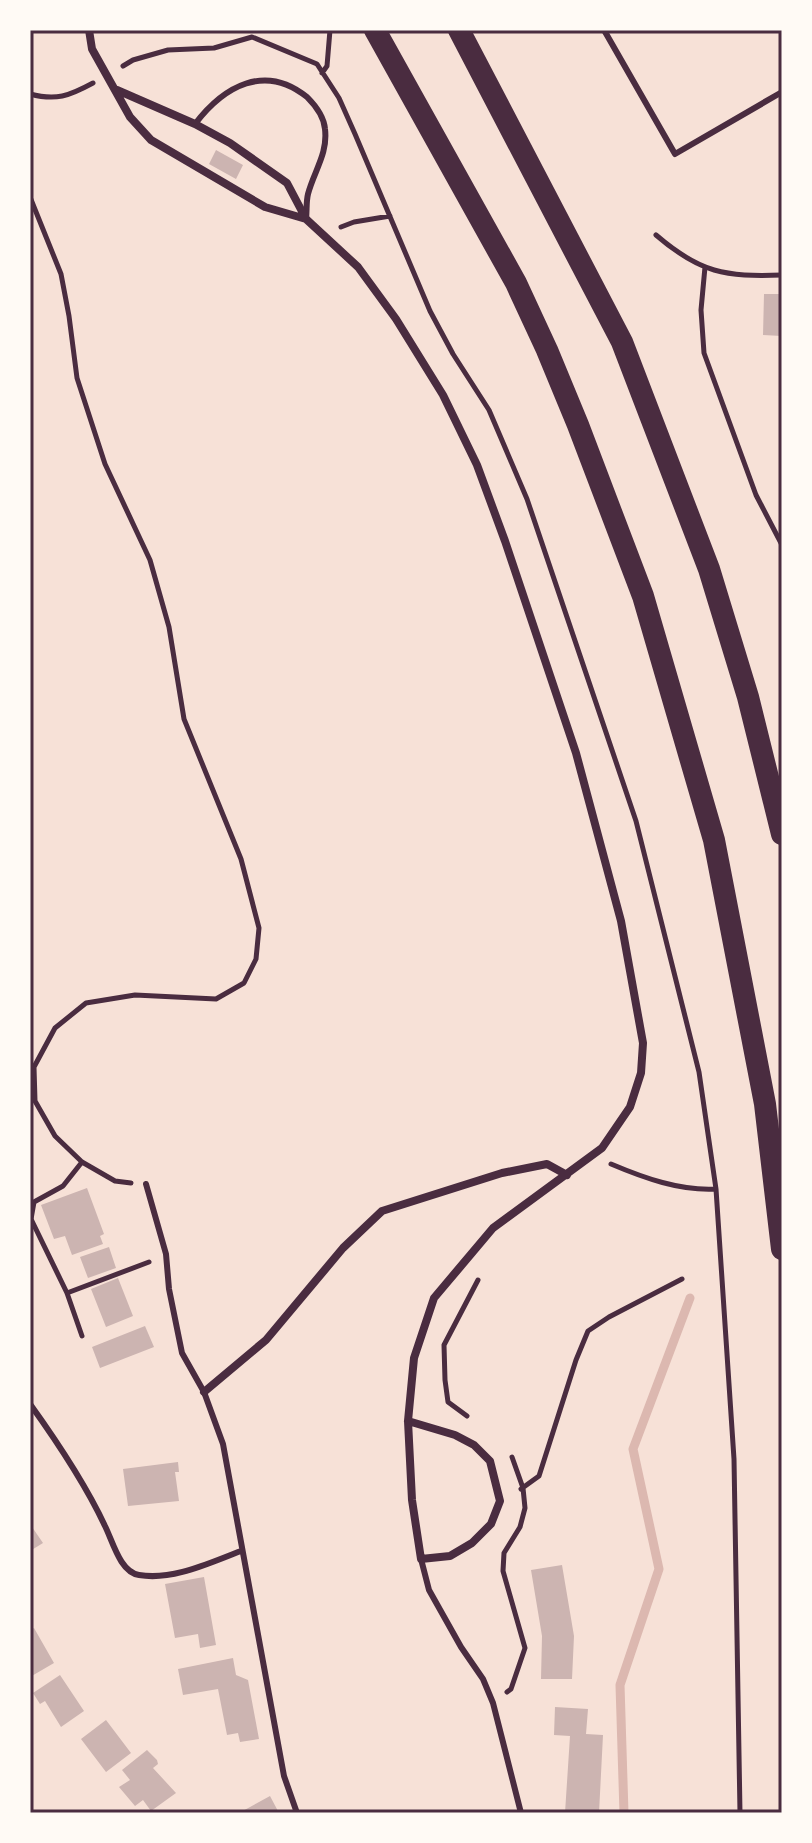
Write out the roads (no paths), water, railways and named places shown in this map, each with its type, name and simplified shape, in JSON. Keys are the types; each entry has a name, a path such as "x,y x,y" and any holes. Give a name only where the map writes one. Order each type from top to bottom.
{"highway":[{"path":"375,30 516,283 578,425 643,596 714,840 765,1104 782,1249"},
{"path":"459,30 622,342 709,569 748,697 782,834"}],"street":[{"path":"89,30 92,49 130,117 151,140 265,207 306,219"},
{"path":"117,90 230,143 287,183 306,219 358,267 396,319 443,395 477,465 494,509 576,753 621,921 643,1043 641,1073 630,1107 602,1148 493,1228 434,1298 414,1358 408,1421 412,1500 421,1559 450,1556 472,1543 491,1524 500,1501 490,1461 474,1445 455,1435 408,1421"},
{"path":"204,1392 266,1340 343,1248 382,1211 502,1173 547,1164 567,1175"}],"lane":[{"path":"604,30 675,154 782,92"},
{"path":"195,124 230,90 251,81 273,80 295,88 314,104 325,125 326,150 308,196 306,219"},
{"path":"146,1184 166,1254 169,1289 182,1353 204,1392 223,1444 284,1776 297,1813"},
{"path":"30,1404 58,1442 103,1522 123,1565 137,1575 182,1573 241,1551"},
{"path":"421,1559 429,1590 483,1679 493,1703 521,1813"}],"waterway":[{"path":"624,1813 620,1685 659,1569 633,1449 690,1298"}]}
